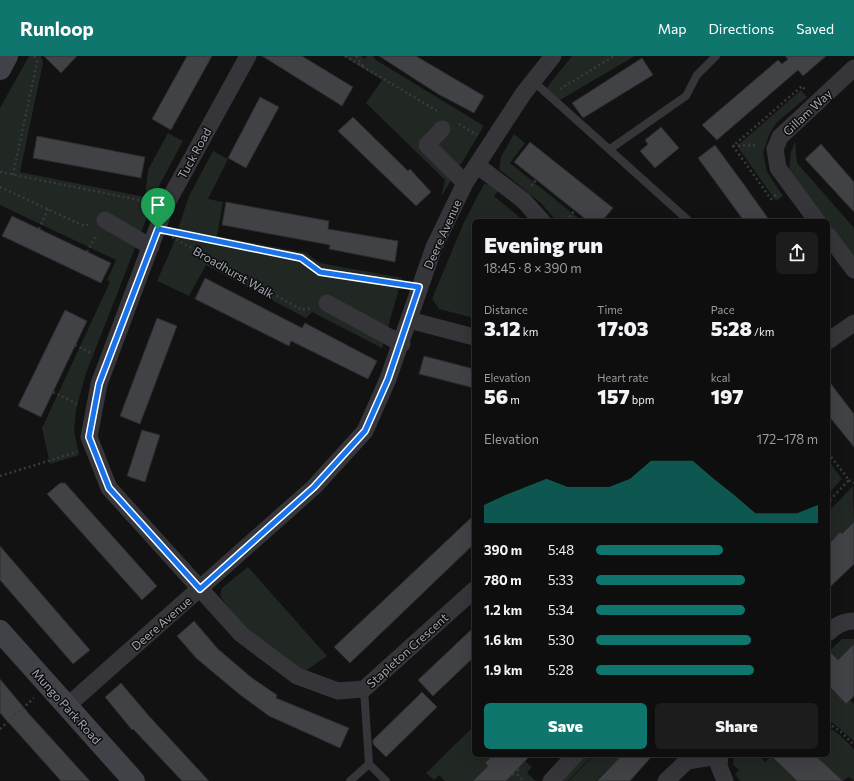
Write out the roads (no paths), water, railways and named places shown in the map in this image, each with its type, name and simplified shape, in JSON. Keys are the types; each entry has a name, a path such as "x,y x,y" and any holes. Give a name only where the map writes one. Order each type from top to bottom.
{"street":[{"path":"0,69 7,56"},
{"name":"Tuck Road","path":"200,589 109,488 89,437 99,384 166,205 248,56"},
{"name":"Deere Avenue","path":"66,707 314,487 365,431 402,344 419,287 434,247 466,183 533,81 553,56"},
{"name":"Gillam Way","path":"816,219 778,168 775,149 780,137 854,68"},
{"path":"448,123 427,145 466,183"},
{"path":"478,166 523,200 540,219"},
{"path":"105,220 151,247"},
{"path":"830,238 854,270"},
{"path":"327,303 402,344"},
{"path":"409,320 472,336"},
{"path":"830,340 854,323"},
{"name":"Stapleton Crescent","path":"200,589 241,634 297,676 338,691 364,689 472,592"},
{"path":"830,631 847,621 854,621"},
{"name":"Mungo Park Road","path":"0,631 66,707 134,781"},
{"path":"551,781 573,757"},
{"path":"666,781 687,761 709,757"},
{"path":"720,757 719,766 725,781"}],"lane":[{"path":"610,149 686,96 697,75 716,56"},
{"path":"533,81 687,219"},
{"path":"364,689 369,764 386,781"},
{"path":"350,781 369,764"}]}
